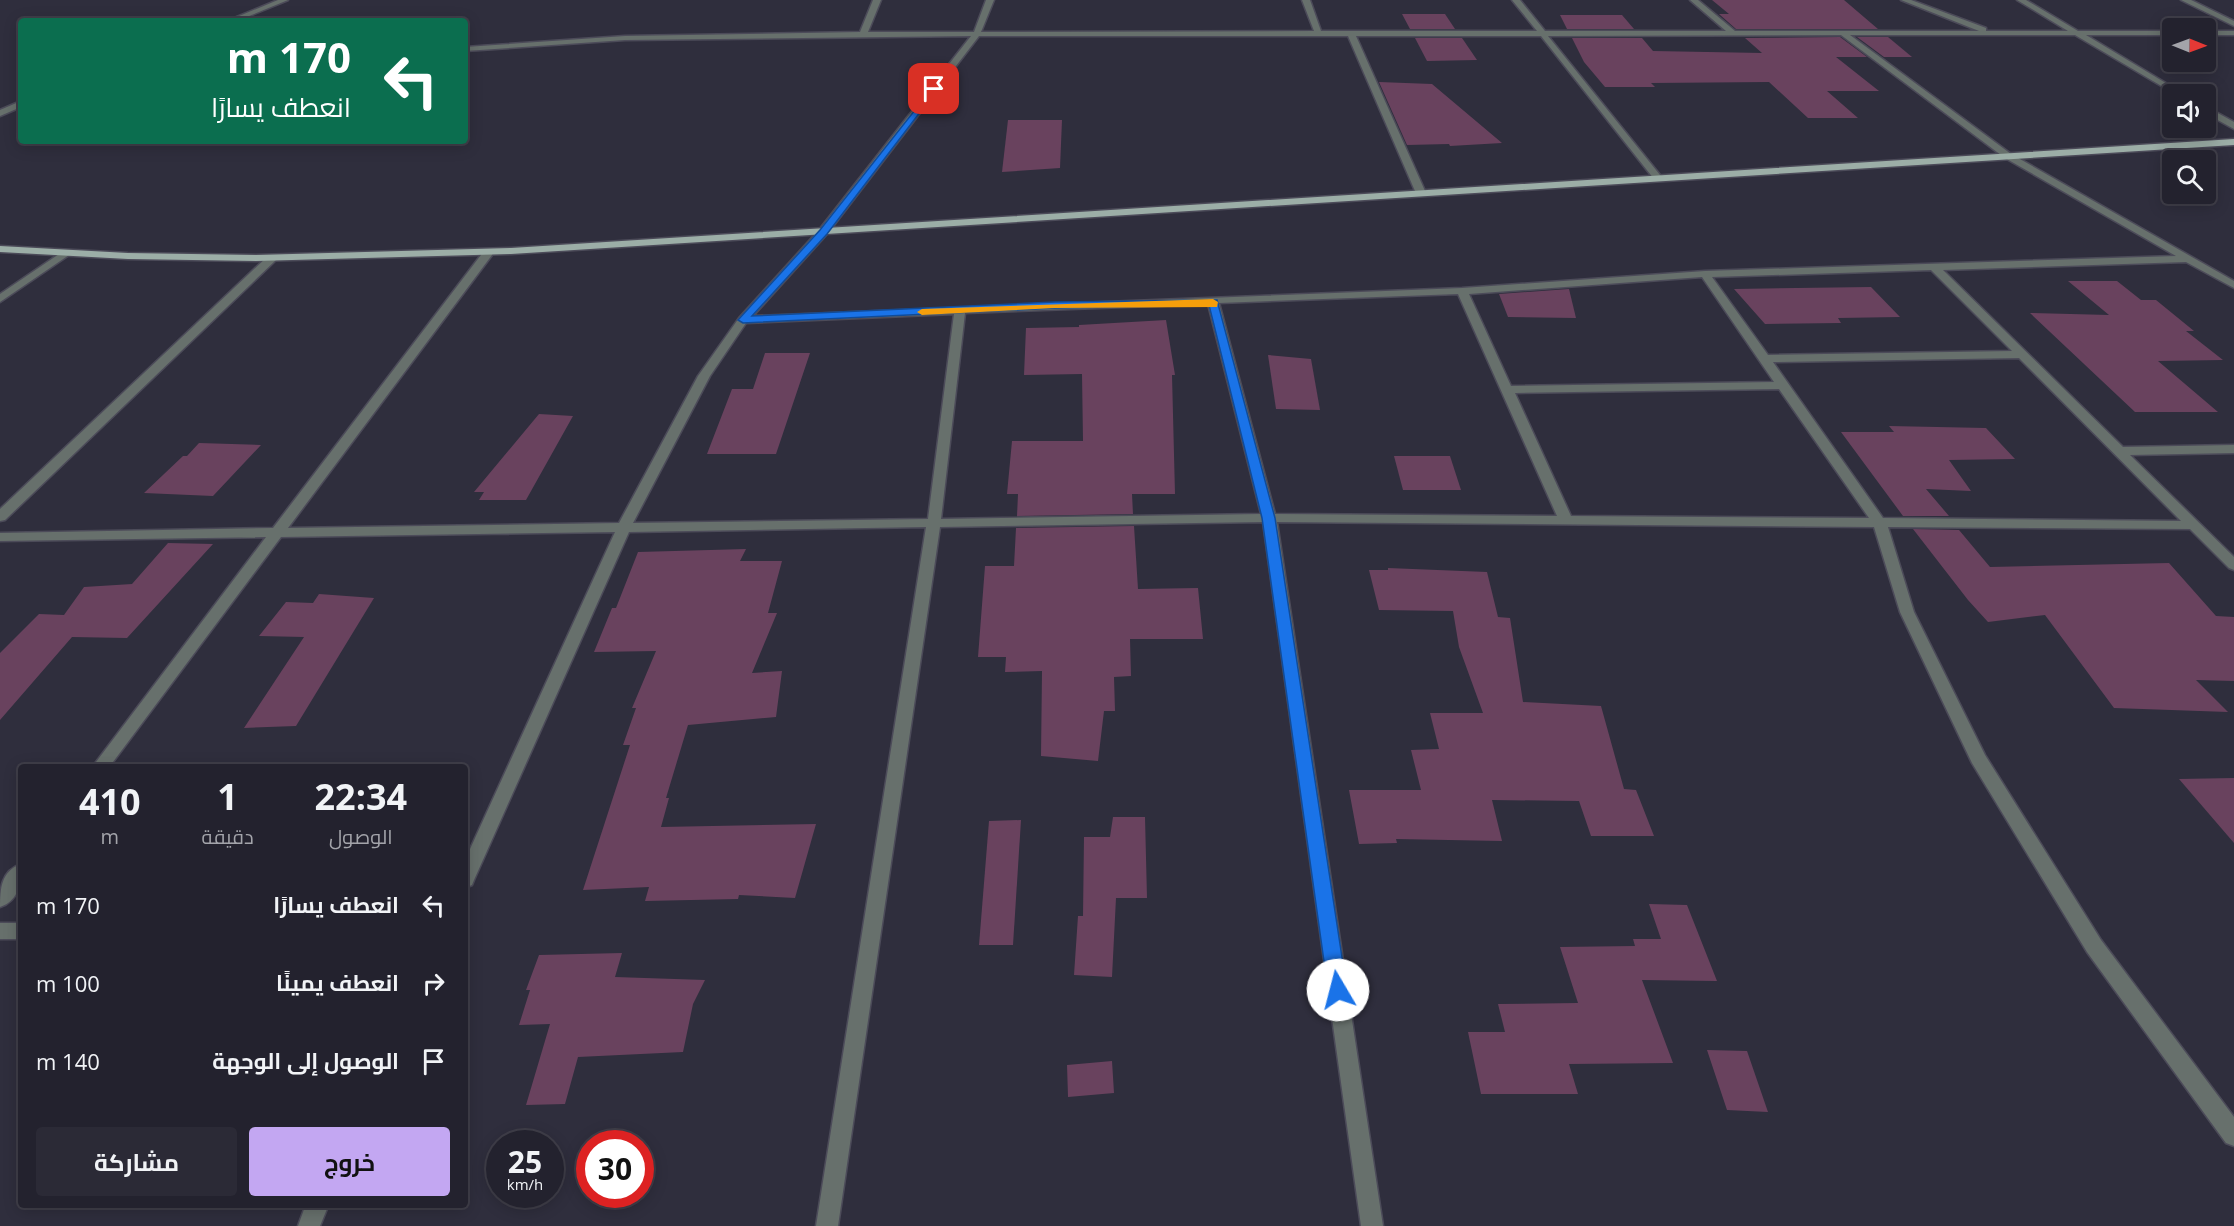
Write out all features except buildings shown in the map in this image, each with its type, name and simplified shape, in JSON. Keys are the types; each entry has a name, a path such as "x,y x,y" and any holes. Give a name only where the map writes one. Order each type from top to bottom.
{"main road":[{"path":"0,249 64,253 272,258 488,253 1420,191 2234,142"}],"street":[{"path":"239,18 284,0"},
{"path":"863,34 877,0"},
{"path":"468,873 625,526 704,376 743,320 823,232 976,35 990,0"},
{"path":"1306,0 1318,33"},
{"path":"1516,0 1657,177"},
{"path":"1694,0 1733,33"},
{"path":"1905,0 1990,33"},
{"path":"2021,0 2163,84"},
{"path":"2185,0 2234,24"},
{"path":"1351,33 1420,191"},
{"path":"1842,33 2008,156 2234,285"},
{"path":"468,49 625,38 863,34 2162,33"},
{"path":"2216,33 2234,33"},
{"path":"0,113 18,105"},
{"path":"0,113 18,111"},
{"path":"2216,115 2234,126"},
{"path":"0,299 64,253"},
{"path":"103,764 488,253"},
{"path":"0,517 272,258"},
{"path":"743,320 1462,291 1705,274 2188,259"},
{"path":"1935,268 2234,565"},
{"path":"1705,274 1878,522 1907,612 1978,758 2094,946 2234,1135"},
{"path":"1462,291 1566,520"},
{"path":"1213,302 1269,518 1372,1226"},
{"path":"827,1226 934,522 960,310"},
{"path":"1764,359 2024,354"},
{"path":"1507,390 1782,385"},
{"path":"2120,451 2234,449"},
{"path":"0,537 1269,518 2192,525"},
{"path":"0,899 18,876"},
{"path":"0,931 18,931"},
{"path":"309,1226 316,1208"}],"slow traffic":[{"path":"922,312 1055,305 1213,302 1214,304"}],"route":[{"path":"934,89 823,232 743,320 1055,305 1213,302 1269,518 1338,990"}]}
